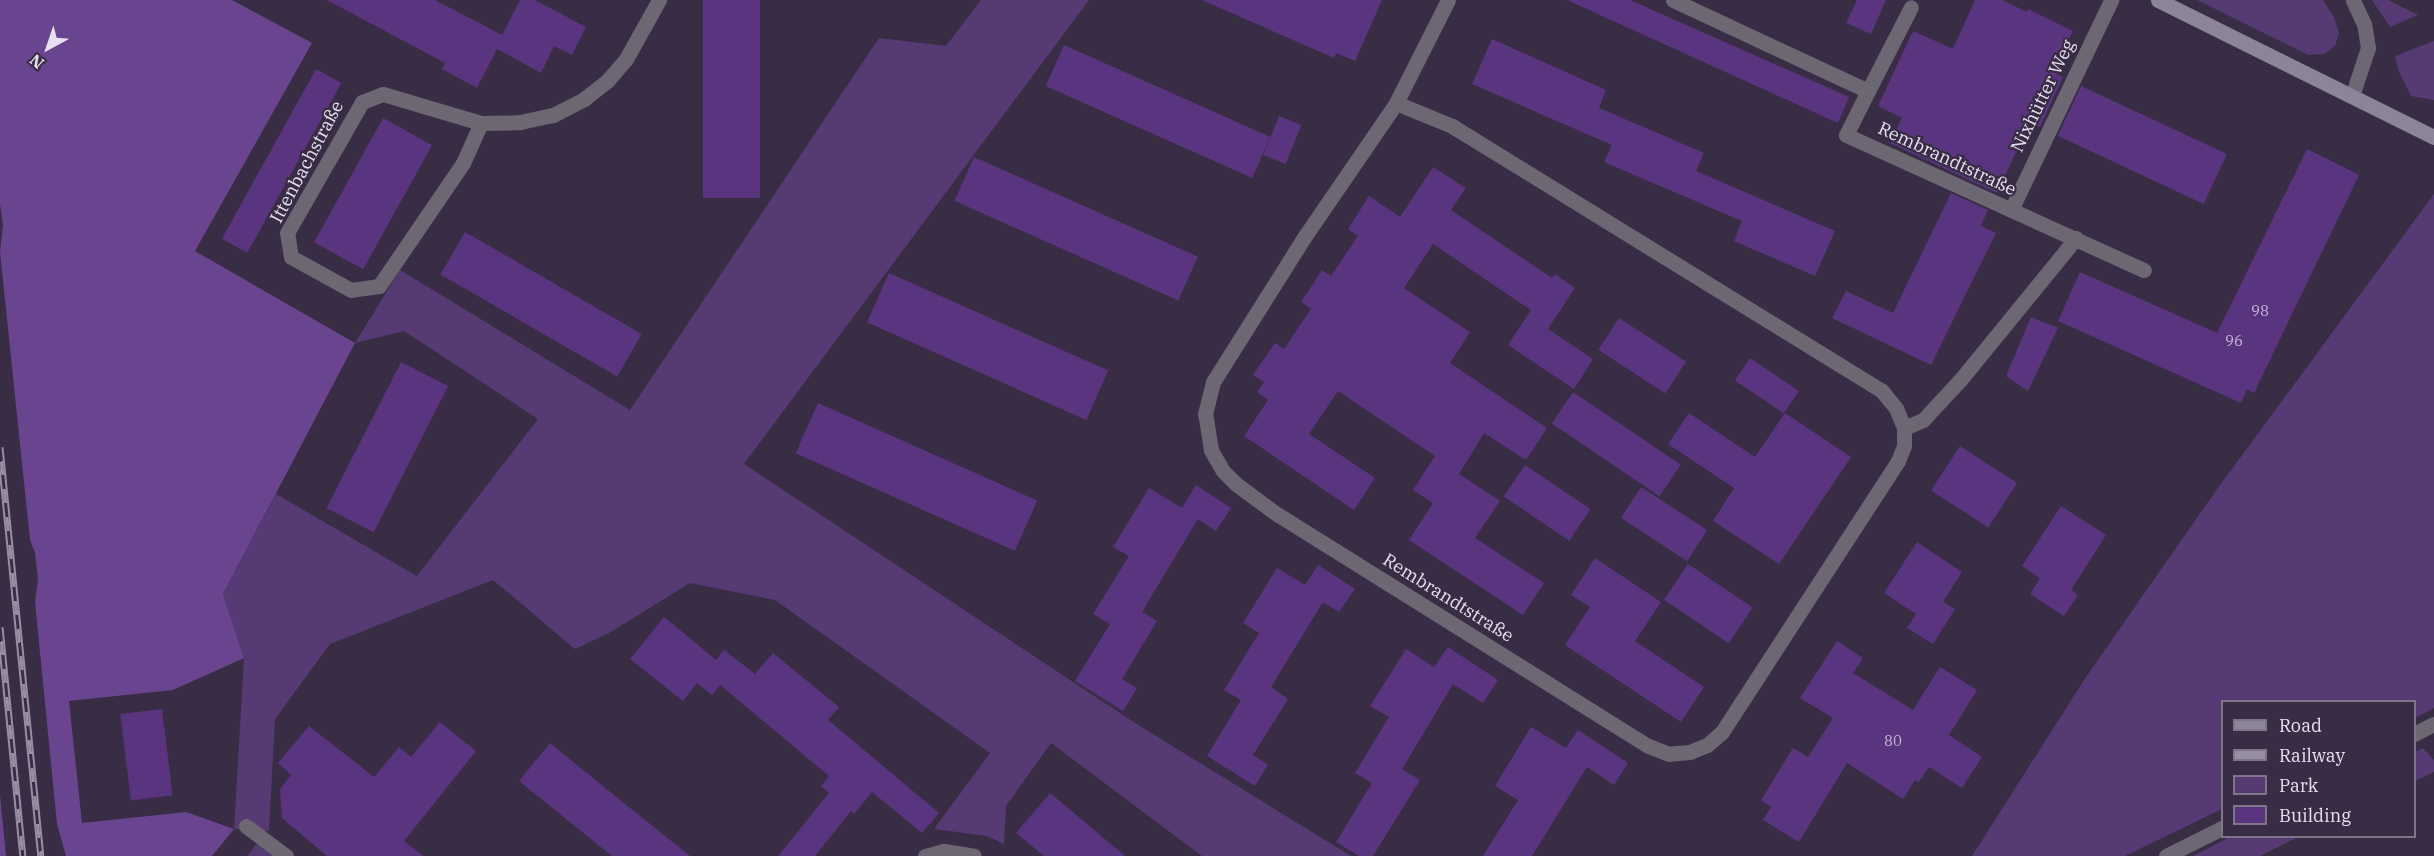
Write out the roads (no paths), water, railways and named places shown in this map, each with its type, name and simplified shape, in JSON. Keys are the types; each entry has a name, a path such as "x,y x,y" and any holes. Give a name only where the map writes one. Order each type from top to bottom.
{"main road":[{"path":"2158,0 2434,137"}],"street":[{"name":"Ittenbachstraße","path":"481,123 463,163 379,286 351,290 291,258 287,233 362,102 383,94 481,123 520,122 553,115 584,99 607,81 626,59 659,0"},
{"name":"Rembrandtstraße","path":"1448,0 1396,103 1299,245 1232,349 1208,393 1206,427 1216,460 1236,484 1278,515 1648,746 1669,754 1690,752 1707,745 1722,732 1890,475 1904,446 1904,428"},
{"path":"1673,0 1868,91"},
{"name":"Nixhütter Weg","path":"2011,210 2112,0"},
{"path":"2352,96 2368,48 2364,24 2353,0"},
{"name":"Rembrandtstraße","path":"1911,7 1846,135 2144,270"},
{"path":"1396,103 1452,126 1882,391 1896,408 1904,428 1923,420 1961,379 2076,238"},
{"path":"2416,733 2434,724"},
{"path":"246,826 286,856"},
{"path":"2166,856 2221,829"},
{"path":"925,856 944,851 974,856"}],"railway":[{"path":"0,447 41,856"},
{"path":"0,627 23,856"}]}
